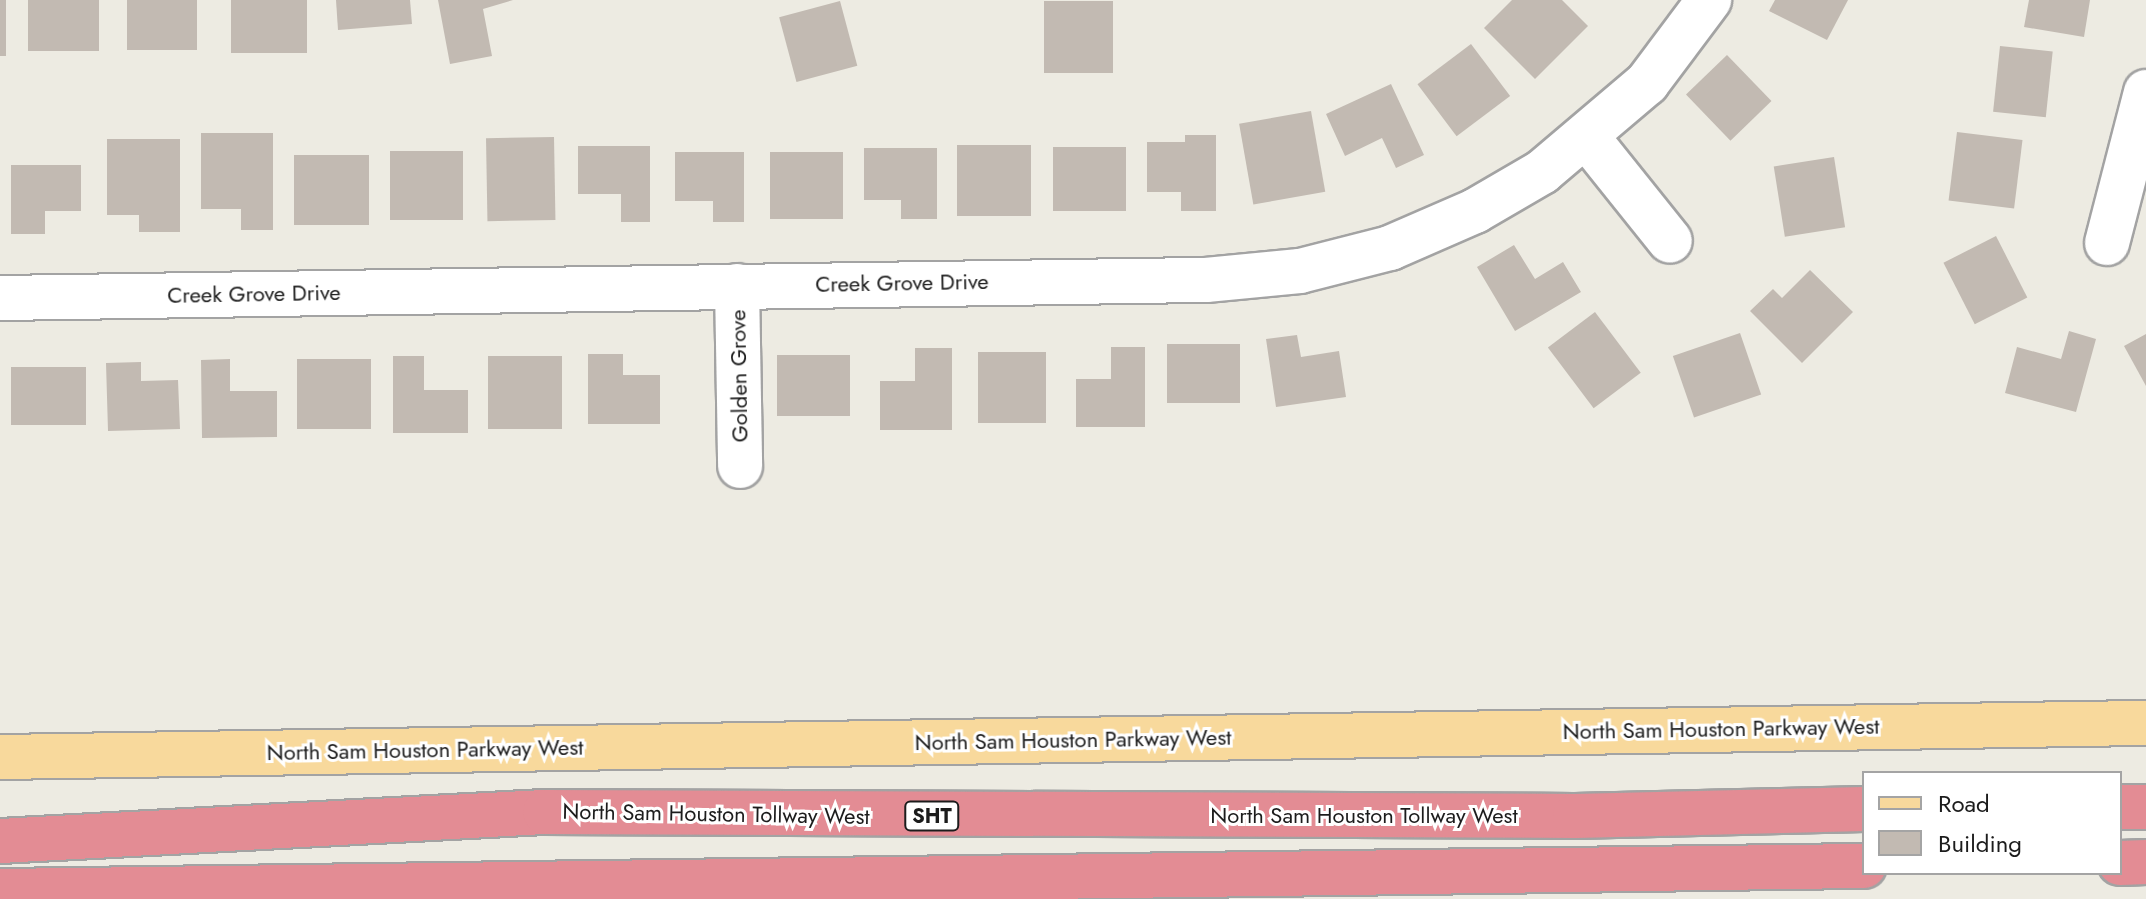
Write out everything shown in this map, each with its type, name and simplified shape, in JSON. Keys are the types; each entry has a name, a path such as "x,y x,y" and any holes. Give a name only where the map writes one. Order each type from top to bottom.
{"highway":[{"path":"2122,807 2146,807"},
{"name":"North Sam Houston Tollway West","path":"0,841 545,812 1575,816 1862,809"},
{"path":"2122,863 2146,862"},
{"path":"0,891 1862,866"}],"main road":[{"name":"North Sam Houston Parkway West","path":"0,757 2146,723"}],"street":[{"name":"Creek Grove Drive","path":"0,298 1206,280 1300,271 1390,248 1475,211 1542,172 1647,83 1709,0"},
{"path":"2107,243 2146,92"},
{"path":"1586,136 1670,241"},
{"name":"Golden Grove","path":"737,286 740,466"}],"building":[{"path":"0,0 6,0 6,56 0,56"},
{"path":"28,0 99,0 99,51 28,51"},
{"path":"127,0 197,0 197,50 127,50"},
{"path":"231,0 307,0 307,53 231,53"},
{"path":"336,0 410,0 412,24 338,30"},
{"path":"438,0 513,0 483,9 492,56 450,64"},
{"path":"1512,0 1562,0 1588,26 1535,79 1484,28"},
{"path":"1775,0 1848,0 1827,40 1769,11"},
{"path":"2029,0 2090,0 2084,37 2024,27"},
{"path":"840,1 857,66 796,82 779,17"},
{"path":"1044,1 1113,1 1113,73 1044,73"},
{"path":"1471,44 1510,96 1457,136 1417,84"},
{"path":"2000,46 2053,52 2046,117 1993,112"},
{"path":"1727,55 1771,101 1730,141 1686,95"},
{"path":"1391,84 1424,155 1396,168 1382,138 1345,156 1326,114"},
{"path":"1311,111 1325,192 1253,204 1239,124"},
{"path":"1957,132 2023,140 2014,209 1949,200"},
{"path":"201,133 273,133 273,230 241,230 241,209 201,209"},
{"path":"1185,135 1216,135 1216,211 1181,211 1181,192 1147,192 1147,142 1185,142"},
{"path":"554,137 555,220 487,221 486,138"},
{"path":"107,139 180,139 180,232 139,232 139,215 107,215"},
{"path":"957,145 1031,145 1031,216 957,216"},
{"path":"578,146 650,146 650,222 621,222 621,194 578,194"},
{"path":"1053,147 1126,147 1126,211 1053,211"},
{"path":"864,148 937,148 937,219 901,219 901,200 864,200"},
{"path":"390,151 463,151 463,220 390,220"},
{"path":"675,152 744,152 744,222 713,222 713,201 675,201"},
{"path":"770,152 843,152 843,219 770,219"},
{"path":"294,155 369,155 369,225 294,225"},
{"path":"1834,157 1845,227 1785,237 1774,167"},
{"path":"11,165 81,165 81,211 45,211 45,234 11,234"},
{"path":"1996,236 2027,297 1975,324 1943,263"},
{"path":"1514,245 1535,279 1563,262 1581,292 1515,331 1477,267"},
{"path":"1810,270 1853,312 1802,363 1750,311 1773,289 1782,298"},
{"path":"1595,312 1641,373 1594,408 1548,348"},
{"path":"2069,331 2096,339 2076,412 2005,393 2017,347 2061,359"},
{"path":"1740,333 1761,394 1694,418 1673,356"},
{"path":"2146,334 2146,386 2124,346"},
{"path":"1297,335 1301,357 1339,351 1346,397 1276,407 1266,339"},
{"path":"1167,344 1240,344 1240,403 1167,403"},
{"path":"1111,347 1145,347 1145,427 1076,427 1076,379 1111,379"},
{"path":"915,348 952,348 952,430 880,430 880,381 915,381"},
{"path":"978,352 1046,352 1046,423 978,423"},
{"path":"588,354 623,354 623,375 660,375 660,424 588,424"},
{"path":"777,355 850,355 850,416 777,416"},
{"path":"393,356 424,356 424,390 468,390 468,433 393,433"},
{"path":"488,356 562,356 562,429 488,429"},
{"path":"230,359 230,391 277,391 277,437 202,438 201,360"},
{"path":"297,359 371,359 371,429 297,429"},
{"path":"141,362 141,381 178,380 180,429 108,431 106,363"},
{"path":"11,367 86,367 86,425 11,425"}]}
